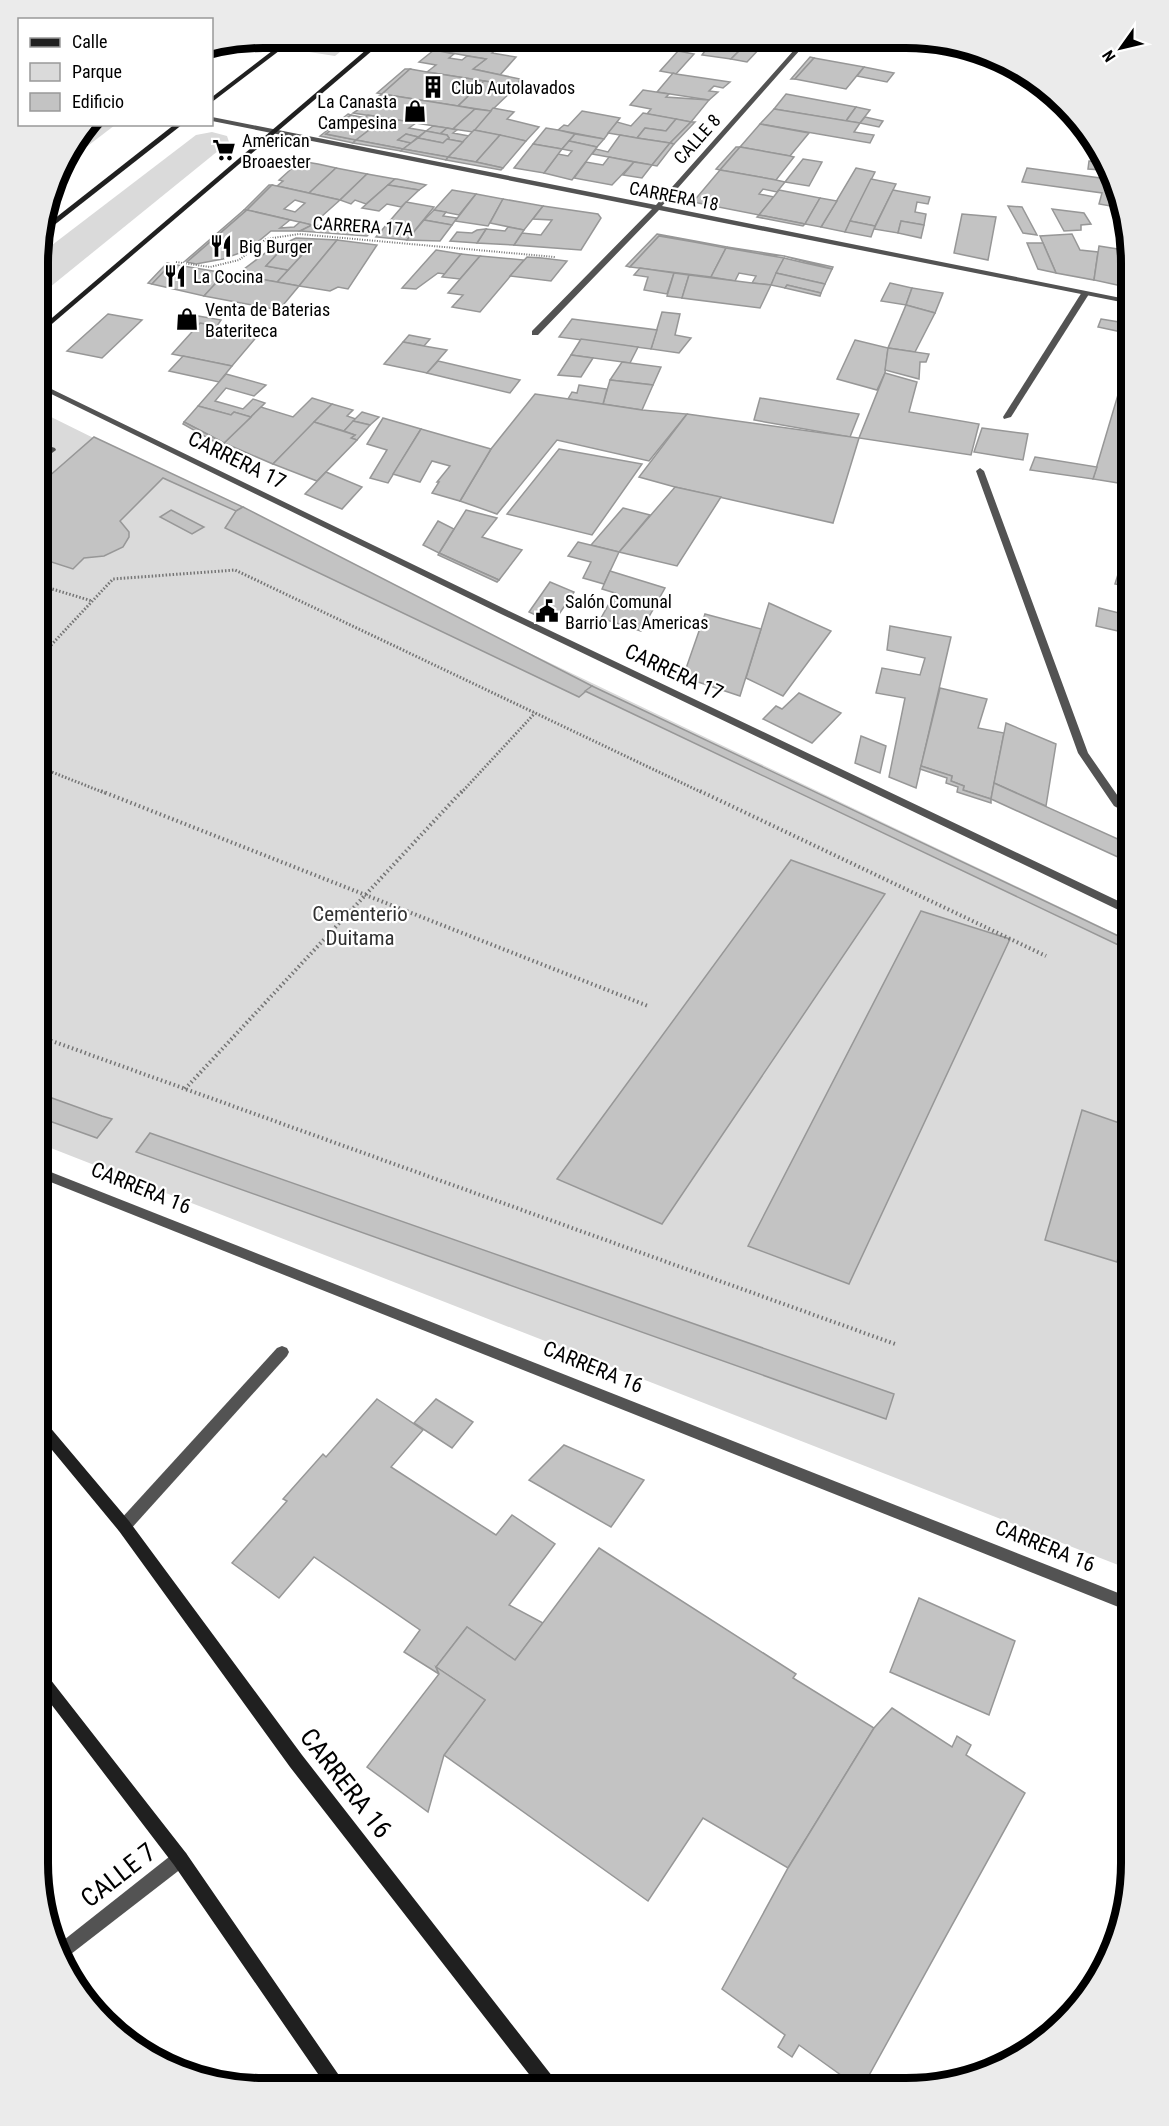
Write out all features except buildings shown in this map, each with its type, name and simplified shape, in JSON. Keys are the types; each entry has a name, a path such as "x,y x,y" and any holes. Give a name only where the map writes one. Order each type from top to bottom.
{"main road":[{"path":"213,99 280,48"},
{"path":"48,325 372,48"},
{"path":"51,225 177,126"},
{"name":"CARRERA 16","path":"48,1435 124,1526 296,1761 543,2078"},
{"path":"48,1688 180,1859 332,2078"}],"street":[{"name":"CALLE 8","path":"535,333 657,208 800,48"},
{"name":"CARRERA 18","path":"213,119 1121,300"},
{"path":"1007,417 1085,294"},
{"name":"CARRERA 17","path":"48,389 504,612 1121,907"},
{"path":"48,449 52,450"},
{"path":"980,471 1083,753 1121,806"},
{"name":"CARRERA 16","path":"48,1176 1121,1601"},
{"path":"124,1526 282,1352"},
{"name":"CALLE 7","path":"65,1948 180,1859"}],"path":[{"name":"CARRERA 17A","path":"128,256 210,267 239,260 266,239 299,234 604,262"},
{"path":"48,648 113,579 235,570 1046,956"},
{"path":"48,588 92,601"},
{"path":"186,1089 535,713"},
{"path":"48,771 648,1006"},
{"path":"48,1040 894,1344"}],"green space":[{"path":"314,48 345,48 335,56 309,52"},
{"path":"97,126 114,126 78,154"},
{"path":"212,132 227,136 229,142 48,289 48,248 196,135"},
{"name":"Cementerio Duitama","path":"48,415 500,639 1121,936 1121,1566 48,1147"}],"place":[{"name":"Club Autolavados","path":"433,87"},
{"name":"La Canasta Campesina","path":"415,111"},
{"name":"American Broaester","path":"224,150"},
{"name":"Big Burger","path":"221,246"},
{"name":"La Cocina","path":"175,276"},
{"name":"Venta de Baterias Bateriteca","path":"187,319"},
{"name":"Salón Comunal Barrio Las Americas","path":"547,611"}]}
